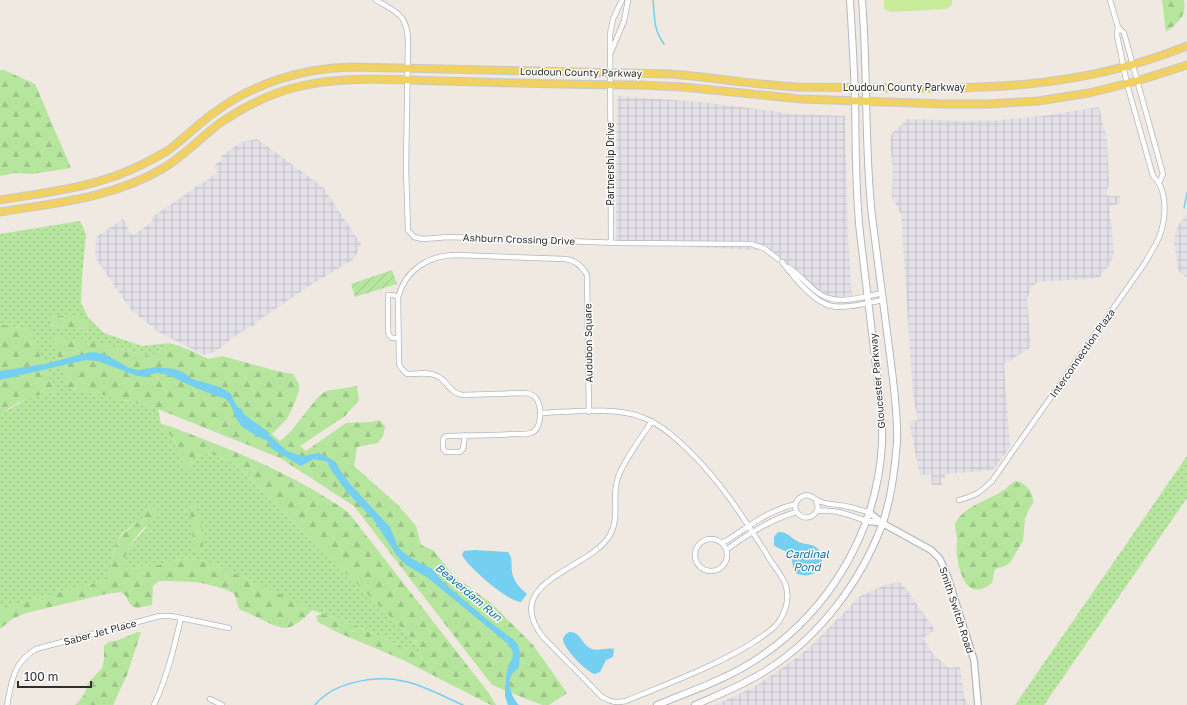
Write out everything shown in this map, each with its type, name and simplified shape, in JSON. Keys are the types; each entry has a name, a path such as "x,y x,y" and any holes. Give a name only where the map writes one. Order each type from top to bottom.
{"main road":[{"name":"Gloucester Parkway","path":"658,705 741,669 773,648 792,633 810,615 835,583 857,543 869,512 878,474 882,429 856,196 855,87 850,0"},
{"name":"Gloucester Parkway","path":"695,705 732,690 750,680 789,654 820,626 867,560 882,523 888,501 894,468 897,428 871,199 862,0"},
{"name":"Loudoun County Parkway","path":"0,200 92,184 126,173 170,149 223,106 250,91 269,83 301,73 331,68 352,67 610,72 688,75 784,86 974,88 1023,85 1061,80 1133,64 1187,46"},
{"name":"Loudoun County Parkway","path":"0,212 96,196 140,181 171,163 234,114 262,99 292,88 334,80 640,85 683,87 784,98 944,104 999,104 1089,93 1127,84 1187,65"}],"street":[{"name":"Ashburn Crossing Drive","path":"376,0 397,13 406,24 408,40 406,169 408,230 414,237 423,239 448,237 610,242 751,244 764,248 778,259"},
{"name":"Partnership Drive","path":"610,242 611,26 616,11 622,0"},
{"path":"611,54 622,27 628,0"},
{"path":"1110,0 1118,27"},
{"name":"Interconnection Plaza","path":"959,500 978,494 992,481 1145,263 1155,246 1163,223 1164,198 1160,181 1163,174 1124,33 1118,27"},
{"name":"Interconnection Plaza","path":"1118,27 1117,35 1127,84 1153,176 1160,181"},
{"name":"Audubon Square","path":"398,297 403,282 415,268 426,262 442,257 453,255 570,259 579,265 587,275 589,412"},
{"path":"882,293 838,300 827,298 817,292 782,262 798,281 818,299 826,304 839,307 883,300"},
{"path":"398,338 392,338 389,335 388,295 398,297 399,364 407,374 433,374 438,376 455,393 462,395 527,393 533,395 538,402 540,413 537,429 533,432 508,435 465,435 446,436 443,439 443,449 446,452 460,452 463,449 465,435"},
{"path":"540,413 625,412 652,421 680,442 714,476 749,525 786,585 788,602 786,610 779,622 763,636 720,661 619,703 602,697 544,637 537,629 532,612 535,596 546,583 602,544 609,537 616,520 616,492 619,474 652,421"},
{"path":"804,496 812,496 816,500 818,506 817,511 812,517 807,518 800,516 797,512 796,504 799,498 804,496"},
{"path":"816,500 869,512"},
{"path":"722,542 726,541 763,516 777,509 796,504"},
{"path":"817,511 826,510 866,521"},
{"path":"726,550 781,516 797,512"},
{"name":"Smith Switch Road","path":"869,512 882,523 931,550 940,559 948,578 974,660 978,705"},
{"name":"Smith Switch Road","path":"866,521 882,523"},
{"path":"708,538 713,538 722,542 726,550 727,560 721,568 706,571 698,566 694,551 699,543 708,538"},
{"name":"Saber Jet Place","path":"7,705 12,680 18,666 26,656 36,649 160,616 171,616 229,628"},
{"path":"154,705 172,660 182,618"},
{"path":"210,699 222,705"}],"shaded area":[{"path":"617,96 702,102 794,114 845,116 848,238 852,298 836,299 813,290 773,251 616,243"},
{"path":"1099,107 1107,140 1109,185 1107,196 1120,196 1120,203 1110,207 1114,254 1110,264 1099,278 1038,282 1032,286 1027,300 1031,347 1004,364 1010,447 993,470 945,474 945,479 941,479 942,485 932,485 931,475 920,475 909,421 918,420 913,396 901,214 892,198 893,168 890,143 892,133 908,119 966,121 1001,120 1042,116"},
{"path":"257,139 323,187 361,244 354,259 312,284 255,323 255,326 251,326 225,343 215,352 204,355 160,333 131,310 95,256 96,237 123,219 133,235 154,221 151,218 218,172 213,166 223,159 221,156 241,142"},
{"path":"1187,213 1187,278 1178,271 1174,240 1177,228"},
{"path":"899,582 904,586 935,630 923,638 933,654 949,668 960,667 964,698 970,705 715,705 757,685 799,656 813,644 860,596 885,585"}],"green space":[{"path":"884,0 952,0 952,5 946,9 891,12 884,9"},
{"path":"1162,0 1184,0 1185,6 1181,19 1166,32"},
{"path":"0,70 4,70 35,84 71,168 32,174 15,173 0,176"},
{"path":"80,221 86,234 81,303 88,317 104,333 142,346 170,343 160,349 152,357 101,344 68,388 158,409 161,424 175,441 184,466 190,472 192,458 197,455 213,455 234,463 417,643 420,652 412,651 346,621 322,614 206,561 183,558 164,564 129,570 125,564 124,558 130,547 146,527 149,508 143,518 124,532 117,541 107,580 0,608 0,418 3,413 30,397 55,391 29,330 0,324 0,234","holes":["71,315 67,328 52,326 48,317"]},
{"path":"392,270 397,284 355,297 351,284"},
{"path":"71,315 84,317 90,323 91,327 89,330 67,329 47,322 48,317"},
{"path":"0,324 29,330 55,391 32,397 17,403 4,412 0,418"},
{"path":"52,336 101,344 152,357 160,349 170,343 208,359 222,356 293,374 299,384 299,391 287,419 272,434 280,441 292,430 318,397 326,391 357,386 359,400 345,416 300,446 306,451 346,423 371,422 380,420 385,426 383,436 378,443 357,447 354,466 398,505 416,526 421,545 433,550 453,575 492,604 533,645 567,693 549,705 542,705 492,685 354,506 280,458 158,409 68,388"},
{"path":"161,424 262,463 306,486 348,512 488,692 496,705 491,705 401,659 339,633 318,622 316,616 322,614 346,621 412,651 420,651 417,643 234,463 213,455 197,455 192,458 190,473 184,466 175,441"},
{"path":"1187,456 1187,498 1044,705 1015,705"},
{"path":"1016,481 1021,482 1030,490 1033,498 1033,503 1025,518 1023,541 1010,563 995,569 992,583 977,590 971,588 963,578 958,564 955,524 970,508 998,494"},
{"path":"194,502 196,504 203,536 203,549 200,553 196,552 194,547 190,505"},
{"path":"153,506 157,507 158,512 134,540 126,556 125,563 129,570 164,564 183,558 206,561 313,609 296,624 285,628 269,623 239,609 234,594 227,590 197,582 159,581 153,586 152,605 137,608 130,604 125,595 121,592 106,594 26,613 12,619 0,629 0,608 107,580 117,540 143,518 149,508"},
{"path":"137,632 141,632 127,675 113,705 75,705 84,695 88,683 102,668 104,646 109,642 119,640"}],"water":[{"path":"94,352 105,354 129,368 139,370 156,367 174,369 183,372 192,379 220,387 230,393 246,422 268,434 287,451 302,456 319,453 333,460 351,485 390,527 398,547 403,552 432,569 446,585 514,640 518,645 520,652 519,667 510,678 510,686 512,694 519,705 508,705 505,696 507,671 513,656 512,650 508,644 428,578 406,565 398,557 373,519 347,492 329,467 328,462 314,459 301,466 272,449 266,439 258,437 241,426 226,399 198,389 168,375 158,373 145,377 137,376 98,361 85,360 0,380 0,371 45,364"},
{"name":"Cardinal Pond","path":"778,532 786,533 799,542 813,545 817,548 822,556 822,560 817,571 808,575 797,574 790,555 774,545 774,537"},
{"path":"474,550 508,552 511,558 514,579 527,594 521,602 507,596 489,583 462,555 464,551"},
{"path":"569,632 573,632 578,635 591,649 614,649 613,657 606,660 600,672 595,674 586,669 571,654 563,639"}],"waterway":[{"path":"653,0 656,28 660,39 664,44"},
{"path":"1184,208 1187,193"},
{"name":"Beaverdam Run","path":"238,412 241,418 265,435"},
{"path":"315,705 323,697 344,686 356,682 380,679 392,679 411,683 426,688 463,705"}]}
